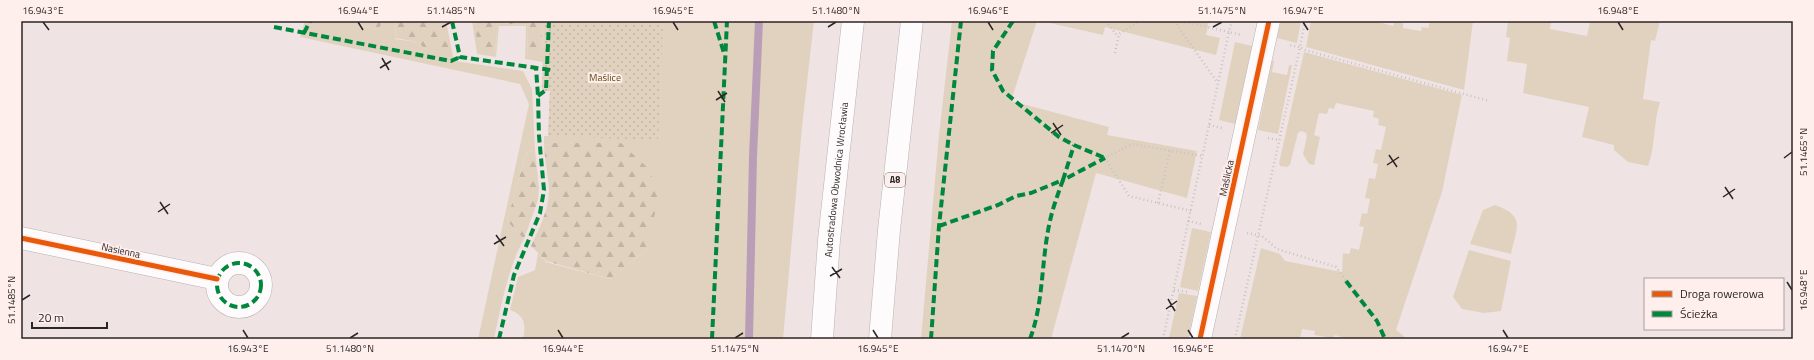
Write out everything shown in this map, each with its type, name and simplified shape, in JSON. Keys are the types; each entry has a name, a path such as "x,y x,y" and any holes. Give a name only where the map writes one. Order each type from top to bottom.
{"main road":[{"name":"Autostradowa Obwodnica Wrocławia","path":"822,339 829,240 852,21"},
{"name":"A8","path":"880,339 889,230 912,21"},
{"name":"Maślicka","path":"1200,339 1269,21"},
{"name":"Nasienna","path":"21,238 217,279"}],"path":[{"path":"1106,21 1118,37"},
{"path":"1115,53 1119,34 1140,21"},
{"path":"1174,21 1218,84"},
{"path":"1181,21 1229,32 1232,21"},
{"path":"1305,21 1300,47 1305,50 1489,101"},
{"path":"1190,211 1129,196 1105,158 1132,144 1202,156"},
{"path":"1158,203 1170,150"},
{"path":"1188,221 1262,236 1277,249 1336,267 1346,281"},
{"path":"1235,339 1257,235"}],"green space":[{"path":"305,21 358,21 360,25 378,30 383,21 396,21 395,39 417,42 427,50 425,21 446,21 454,61 523,71 532,89 535,150 526,153 507,221 524,239 518,250 509,275 494,339 478,339 529,104 520,84 300,37"},
{"path":"358,21 383,21 378,30 360,25"},
{"path":"396,21 425,21 443,24 449,50 427,50 417,42 395,38"},
{"path":"472,21 495,53 498,23 528,25 527,56 541,59 542,21 544,21 543,62 525,59 526,26 499,26 496,57 477,54"},
{"path":"474,21 542,21 541,59 527,57 528,25 498,23 495,53 479,53"},
{"name":"Maślice","path":"544,21 663,21 658,140 548,136 550,91 542,91"},
{"path":"553,21 814,21 802,127 783,339 523,339 523,321 519,315 510,310 518,277 535,270 538,253 546,262 610,279 647,249 553,143 544,146 544,136 548,136"},
{"path":"952,21 1037,21 1011,101 1109,127 1107,135 1197,151 1187,198 1096,173 1051,339 921,339 939,135"},
{"path":"1041,21 1209,21 1206,35 1220,38 1216,55 1105,27 1103,35"},
{"path":"1281,21 1301,21 1297,43 1277,38"},
{"path":"1311,21 1375,21 1393,26 1394,22 1403,23 1403,28 1421,31 1422,27 1428,28 1430,22 1473,21 1464,90 1306,47"},
{"path":"1508,21 1551,21 1550,29 1587,36 1590,21 1645,21 1645,23 1646,21 1660,21 1655,41 1651,40 1643,99 1660,102 1656,118 1651,158 1648,166 1628,162 1614,150 1614,145 1582,137 1589,107 1523,93 1527,64 1507,61 1510,38 1506,37"},
{"path":"1235,42 1252,46 1235,124 1219,120"},
{"path":"1304,52 1462,95 1442,192 1396,330 1405,337 1404,339 1348,339 1335,335 1333,338 1314,335 1315,331 1302,329 1300,339 1240,339 1261,248 1280,254 1285,261 1342,272 1343,253 1349,254 1351,248 1359,250 1364,227 1359,226 1362,213 1367,214 1370,199 1365,198 1369,178 1375,179 1378,164 1373,163 1376,149 1381,150 1386,127 1378,125 1379,119 1373,117 1374,111 1336,103 1334,109 1329,108 1327,114 1319,113 1314,135 1320,137 1314,165 1309,164 1303,154 1307,136 1306,133 1301,131 1298,133 1290,165 1287,167 1280,166 1279,163"},
{"path":"1272,61 1274,61 1272,72 1287,75 1289,65 1292,65 1278,134 1258,130"},
{"path":"553,143 621,143 649,169 659,195 647,249 610,279 546,261 531,246 543,219 549,197 549,184 544,146"},
{"path":"535,150 539,188 538,200 524,239 507,221 526,153"},
{"path":"1495,205 1505,209 1511,214 1515,218 1517,224 1511,254 1470,244 1483,210"},
{"path":"1192,228 1211,232 1198,291 1180,287"},
{"path":"1469,250 1511,261 1501,311 1484,313 1462,309 1453,297"},
{"path":"1179,293 1197,296 1188,339 1169,338"}],"waterway":[{"path":"749,339 753,157 759,21"}],"marked path":[{"path":"304,33 310,21"},
{"path":"452,21 460,57 551,70"},
{"path":"538,96 546,90 549,21"},
{"path":"714,21 724,53"},
{"path":"712,339 727,21"},
{"path":"931,339 939,226 961,21"},
{"path":"1013,21 993,51 992,70 1003,91 1059,137 1105,158"},
{"path":"274,27 451,61 460,57"},
{"path":"499,339 514,275 540,213 544,190 539,136 536,68"},
{"path":"939,226 998,205 1016,196 1031,193 1063,180 1074,145"},
{"path":"1030,339 1038,310 1050,221 1063,180 1105,158"},
{"path":"243,263 248,264 255,269 260,276 261,285 260,294 255,301 248,306 235,307 230,306 223,301 218,294 217,281 218,276 223,269 230,264 243,263"},
{"path":"1346,281 1377,321 1385,339"}],"cycle path":[{"path":"1200,339 1269,21"},
{"path":"21,238 217,279"}]}
